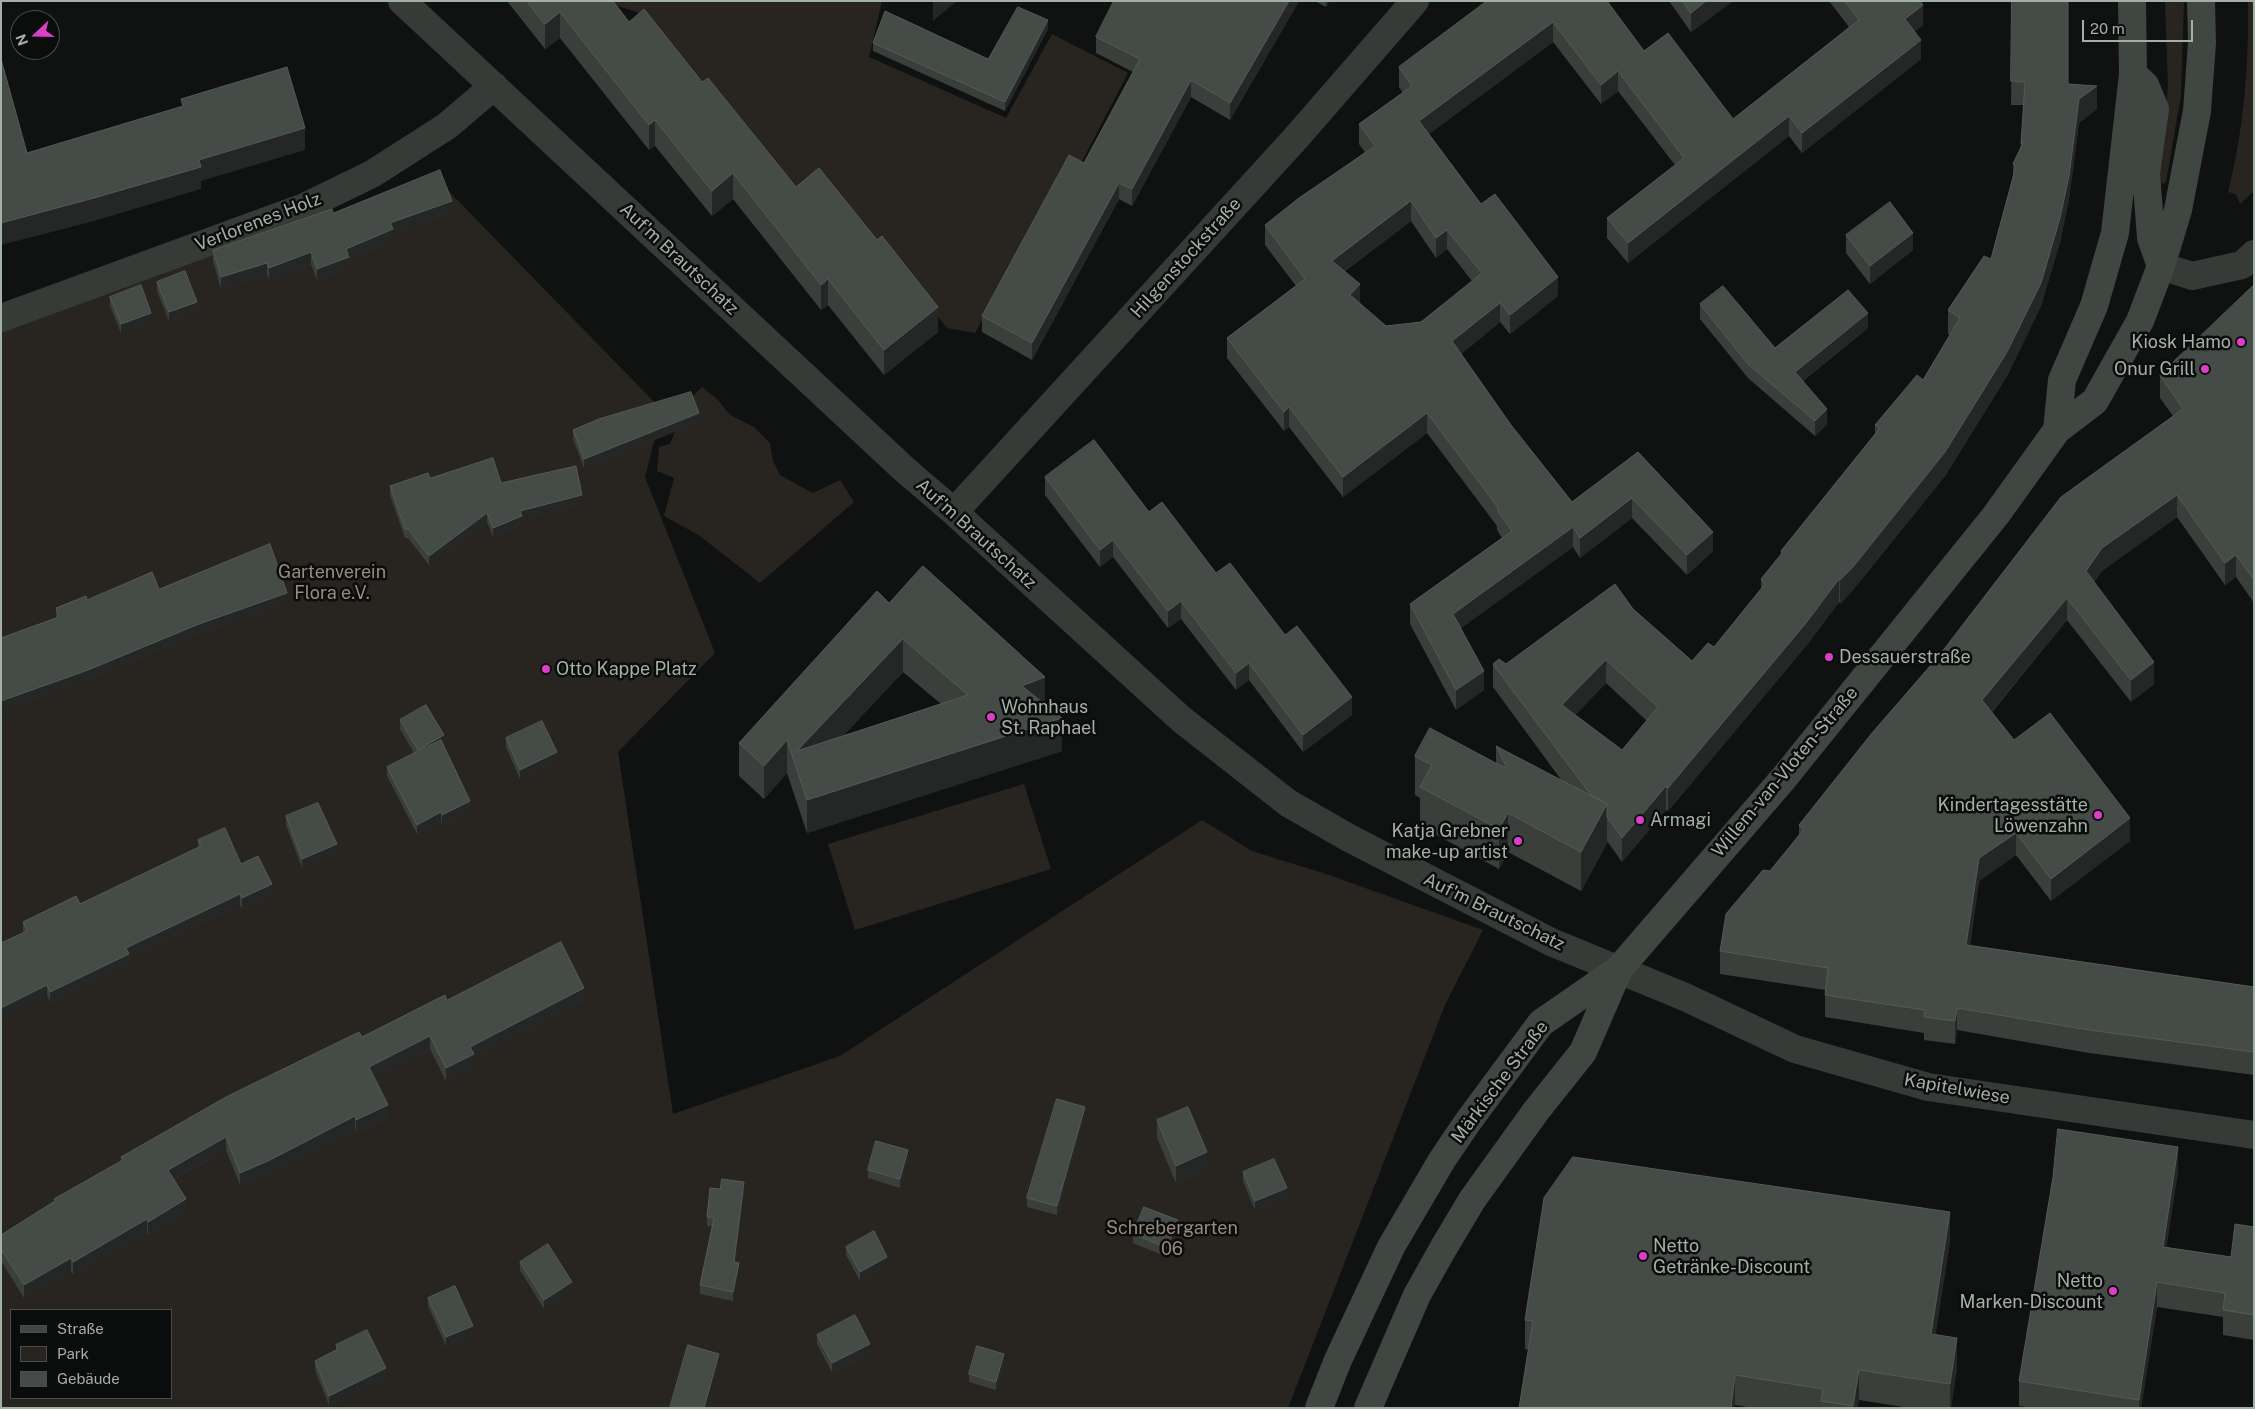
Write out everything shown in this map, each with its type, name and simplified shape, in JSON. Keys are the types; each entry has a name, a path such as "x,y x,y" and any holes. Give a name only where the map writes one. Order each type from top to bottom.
{"main road":[{"name":"Willem-van-Vloten-Straße","path":"2057,430 2062,380 2094,306 2115,233 2133,74 2132,1"},
{"name":"Willem-van-Vloten-Straße","path":"1618,969 1783,779 1996,515 2057,430 2095,401 2140,321 2161,266 2178,210 2197,111 2202,43 2201,1"},
{"path":"2133,74 2145,85 2155,109 2146,173 2150,230 2161,266"},
{"path":"1368,1408 1417,1295 1478,1192 1536,1111 1582,1052 1618,969"},
{"name":"Märkische Straße","path":"1318,1408 1338,1360 1391,1247 1466,1123 1541,1023 1618,969"}],"street":[{"name":"Auf'm Brautschatz","path":"402,1 904,469 954,512 1181,719 1288,803 1349,838 1551,942 1618,969"},
{"name":"Hilgenstockstraße","path":"954,512 1300,133 1415,1"},
{"name":"Verlorenes Holz","path":"1,318 302,208 372,174 447,126 494,86"},
{"path":"2161,266 2192,276 2242,265 2254,254"},
{"name":"Kapitelwiese","path":"1618,969 1685,997 1795,1049 1928,1087 2254,1134"}],"green space":[{"path":"603,1 882,1 869,57 1006,118 1052,34 1128,73 1078,169 1064,163 975,333 947,328 825,179 796,204 646,15"},
{"path":"2165,1 2184,1 2181,95 2166,182 2163,184 2160,181 2159,175 2168,86"},
{"path":"2248,1 2254,1 2254,191 2240,204 2236,194 2228,192 2242,121 2248,49"},
{"name":"Gartenverein Flora e.V.","path":"434,176 662,410 645,477 715,653 618,752 673,1114 840,1056 1202,820 1252,851 1326,874 1483,930 1445,1005 1288,1408 1,1408 1,332"},
{"path":"702,387 716,398 730,415 754,427 770,443 773,461 780,475 813,493 840,480 854,502 760,583 700,536 664,516 674,478 657,471 659,447 670,444 687,402"},
{"path":"1024,784 1051,869 855,930 828,844"}],"building":[{"path":"527,1 613,1 629,22 644,9 702,82 708,78 796,187 819,168 877,240 882,236 938,307 884,350 828,279 821,285 733,173 712,191 655,120 649,125 560,12 545,24"},
{"path":"1114,1 1289,1 1230,103 1191,80 1132,189 1119,183 1032,343 982,316 1069,155 1084,163 1140,59 1096,37"},
{"path":"1487,1 1607,1 1644,51 1668,33 1733,119 1859,20 1845,1 1920,1 1923,5 1905,19 1921,40 1802,133 1789,116 1628,243 1607,218 1684,158 1618,71 1601,85 1553,22 1419,121 1481,204 1495,194 1558,277 1510,315 1500,303 1452,341 1511,425 1572,502 1638,452 1713,532 1687,555 1632,498 1580,538 1573,527 1453,614 1484,671 1456,690 1410,604 1512,531 1497,510 1499,509 1427,413 1343,477 1289,407 1284,412 1227,338 1305,279 1265,225 1299,198 1375,146 1359,124 1412,86 1399,67","holes":["1411,201 1436,238 1447,230 1482,273 1421,322 1386,326 1350,295 1360,284 1332,261"]},
{"path":"1683,1 1706,1 1691,13"},
{"path":"2012,1 2068,1 2068,84 2097,86 2079,99 2069,176 2060,218 2041,283 2007,352 1945,452 1853,567 1839,579 1806,623 1668,788 1666,786 1622,838 1607,817 1607,804 1591,795 1493,664 1499,659 1506,664 1615,584 1633,609 1692,661 1708,643 1714,647 1765,584 1761,579 1782,553 1781,551 1880,428 1875,425 1917,375 1923,380 1960,318 1948,310 1984,256 1991,259 2016,166 2013,164 2023,143 2021,144 2025,82 2011,81","holes":["1606,660 1658,707 1622,750 1562,705"]},
{"path":"1018,7 1048,20 1005,102 873,43 885,11 988,59"},
{"path":"1,59 27,153 183,106 181,99 287,67 305,128 199,160 201,167 1,223"},
{"path":"440,170 452,201 390,223 393,229 346,249 349,257 317,269 311,252 269,268 267,263 221,277 213,250 332,209 333,213"},
{"path":"1890,202 1913,233 1870,266 1846,235"},
{"path":"185,271 197,302 169,312 157,282"},
{"path":"141,285 151,313 121,324 110,297"},
{"path":"2254,285 2254,502 2252,503 2254,505 2254,580 2236,555 2225,563 2177,495 2102,548 2086,571 2154,662 2131,680 2067,598 1982,700 2014,740 2050,713 2130,818 2051,879 2016,833 1979,858 1966,945 2254,987 2254,1052 2089,1030 1957,1008 1955,1021 1924,1017 1925,1010 1825,995 1828,968 1720,951 1726,914 1763,870 1770,871 1804,829 1799,825 1872,733 1938,657 2061,497 2183,409 2160,375"},
{"path":"1723,286 1775,348 1848,290 1868,313 1795,372 1827,409 1815,421 1748,364 1700,304"},
{"path":"691,392 699,413 584,459 573,430 599,419"},
{"path":"1094,440 1149,512 1162,502 1216,573 1230,563 1285,635 1297,626 1352,697 1303,735 1249,663 1236,673 1181,601 1168,611 1113,540 1100,550 1045,477"},
{"path":"493,458 501,483 576,466 582,495 520,511 522,516 493,528 487,513 429,556 408,529 405,529 390,486 428,473 430,478"},
{"path":"270,544 287,593 199,624 88,670 1,701 1,638 59,617 56,608 86,596 87,600 152,572 159,589"},
{"path":"923,566 1045,677 1022,686 1062,718 807,800 787,740 764,766 739,743 877,591 889,603","holes":["903,639 968,695 797,751"]},
{"path":"426,705 444,735 418,750 400,720"},
{"path":"542,721 557,752 520,770 506,738"},
{"path":"1430,728 1505,768 1506,766 1496,746 1607,804 1581,852 1508,813 1499,829 1420,787 1432,765 1415,756"},
{"path":"441,740 470,801 442,815 441,812 417,825 387,767"},
{"path":"318,803 337,844 302,859 286,816"},
{"path":"225,828 241,864 258,856 272,884 242,898 240,894 126,948 129,954 50,992 47,985 1,1008 1,943 27,931 23,922 76,896 80,904 201,846 198,840"},
{"path":"561,942 584,988 470,1047 474,1054 446,1068 430,1036 369,1067 388,1105 356,1120 355,1116 268,1161 240,1173 226,1137 168,1170 186,1199 148,1222 147,1219 73,1262 71,1258 24,1285 1,1249 1,1235 55,1201 54,1199 123,1160 121,1157 226,1097 359,1032 362,1037 445,995 447,1000"},
{"path":"1057,1099 1085,1107 1057,1206 1027,1198"},
{"path":"1188,1107 1207,1152 1176,1166 1157,1120"},
{"name":"Netto Marken-Discount","path":"2058,1129 2178,1147 2163,1247 2231,1257 2235,1224 2254,1227 2254,1315 2223,1310 2225,1293 2157,1282 2139,1400 2019,1381 2053,1177"},
{"path":"876,1141 908,1150 900,1179 868,1170"},
{"path":"1573,1157 1950,1212 1931,1334 1957,1338 1950,1384 1859,1370 1853,1406 1821,1401 1823,1389 1735,1375 1731,1408 1519,1408 1533,1321 1525,1320 1544,1198"},
{"path":"1274,1159 1287,1188 1255,1201 1243,1172"},
{"path":"722,1179 744,1182 734,1262 739,1263 733,1292 700,1285 714,1218 707,1217 710,1188 720,1189"},
{"path":"1144,1207 1178,1220 1167,1248 1133,1234"},
{"path":"874,1231 887,1257 860,1272 846,1247"},
{"path":"548,1244 572,1282 544,1300 520,1262"},
{"path":"455,1286 473,1326 446,1337 428,1298"},
{"path":"855,1315 870,1344 832,1363 817,1335"},
{"path":"367,1330 386,1368 329,1396 315,1361 338,1349 336,1345"},
{"path":"688,1345 719,1354 704,1408 670,1408"},
{"path":"977,1346 1004,1354 996,1382 969,1374"}],"place":[{"name":"Kiosk Hamo","path":"2241,342"},
{"name":"Onur Grill","path":"2205,369"},
{"name":"Dessauerstraße","path":"1829,657"},
{"name":"Otto Kappe Platz","path":"546,669"},
{"name":"Wohnhaus St. Raphael","path":"991,717"},
{"name":"Kindertagesstätte Löwenzahn","path":"2098,815"},
{"name":"Armagi","path":"1640,820"},
{"name":"Katja Grebner make-up artist","path":"1518,841"},
{"name":"Netto Getränke-Discount","path":"1643,1256"},
{"name":"Netto Marken-Discount","path":"2113,1291"}],"park label":[{"name":"Schrebergarten 06","path":"1172,1238"}]}
